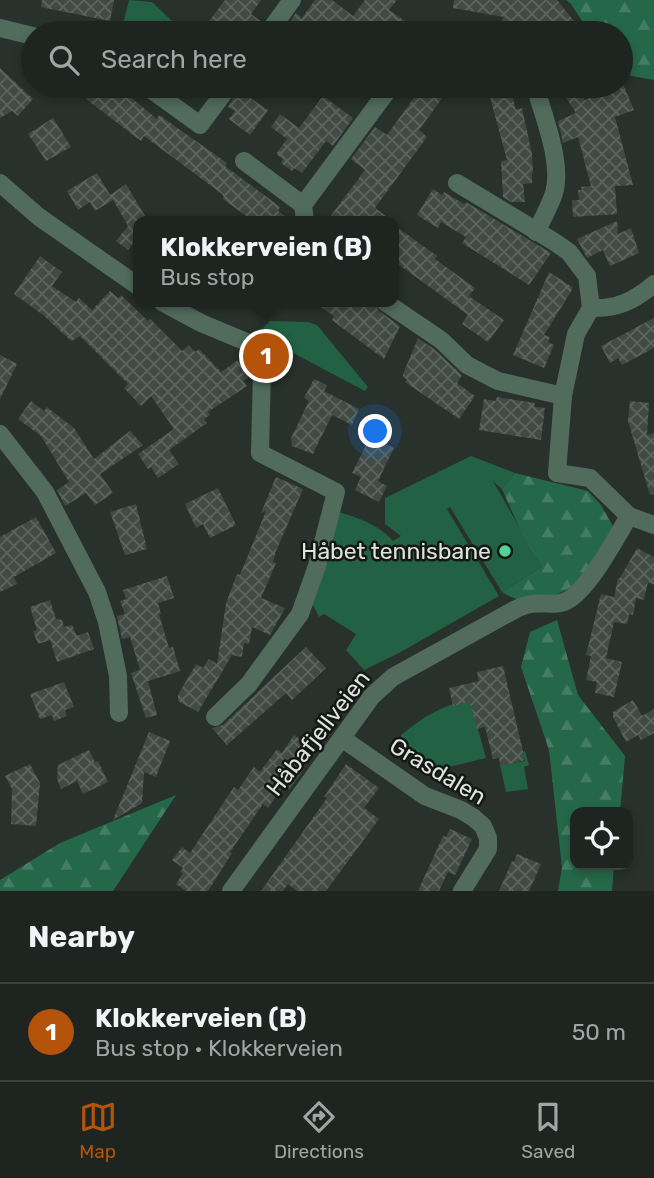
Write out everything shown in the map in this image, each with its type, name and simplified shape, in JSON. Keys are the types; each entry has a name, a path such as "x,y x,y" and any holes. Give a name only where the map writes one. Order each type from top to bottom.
{"street":[{"path":"277,21 292,0"},
{"path":"0,28 21,33"},
{"path":"163,98 200,125 220,98"},
{"path":"244,161 304,213 383,98"},
{"path":"536,232 555,191 556,172 553,149 538,98"},
{"path":"0,183 39,217 133,283"},
{"path":"457,183 569,252 587,276 591,308 576,334 564,396 558,473 590,478 629,516 654,525"},
{"path":"591,308 609,309 626,304 654,284"},
{"path":"171,307 201,323 256,346 262,369 260,453 336,492 317,566 300,614 249,684 215,717"},
{"path":"393,307 441,340 467,365 498,381 564,396"},
{"path":"0,434 44,492 97,592 107,622 118,677 119,713"},
{"name":"Håbafjellveien","path":"231,891 372,696 393,677 516,609 531,604 550,605 564,602 574,596 592,576 629,516"},
{"name":"Grasdalen","path":"343,739 425,796 461,810 483,826 488,838 488,849 462,891"}],"green space":[{"path":"129,0 152,2 172,21 124,21"},
{"path":"566,0 654,0 654,80 633,76 633,21 582,21"},
{"path":"270,321 308,322 317,325 368,387 365,391 257,334"},
{"path":"471,456 515,473 502,489 493,481 542,567 502,592 450,507 447,509 499,596 364,670 346,650 356,634 324,614 319,617 312,603 339,512 375,526 393,541 401,536 385,524 385,498"},
{"path":"515,473 588,491 601,505 614,528 584,574 565,591 552,596 522,600 502,592 542,567 522,534 502,489"},
{"path":"557,620 578,695 625,756 620,807 570,807 570,870 614,870 612,891 558,891 562,867 549,750 521,667 530,632"},
{"path":"470,700 486,758 432,771 401,747 401,735 417,723 442,709"},
{"path":"525,751 529,765 524,767 528,789 506,792 500,765 525,761"},
{"path":"176,795 113,891 0,891 0,880 60,843"}],"building":[{"path":"42,0 114,0 110,21 41,7"},
{"path":"225,0 261,0 251,14 261,21 209,21"},
{"path":"315,0 332,0 353,16 365,0 397,0 389,10 405,21 290,21 296,13 302,18"},
{"path":"454,0 557,0 574,21 502,21 504,17 453,8"},
{"path":"0,68 21,88 21,98 33,99 18,116 12,111 0,118"},
{"path":"132,98 157,119 159,115 227,163 225,166 280,207 278,211 285,216 246,216 223,199 222,194 144,136 141,141 86,99"},
{"path":"233,98 250,98 268,110 250,135 229,119 235,111 228,107"},
{"path":"322,98 326,98 353,118 333,146 326,141 302,173 294,168 292,171 281,163 283,159 276,154 287,139 271,127 280,114 299,128"},
{"path":"414,98 442,98 419,130 427,137 375,208 386,216 331,216 365,170 351,159 375,127 387,135"},
{"path":"490,98 513,98 516,110 522,108 532,154 533,173 532,183 523,184 525,202 511,202 503,197 501,161 507,160"},
{"path":"566,98 629,98 634,110 615,117 633,185 615,186 617,214 573,217 572,200 579,200 578,190 582,190 581,187 591,186 578,137 563,143 558,121 576,113"},
{"path":"53,118 71,147 46,161 28,134"},
{"path":"97,173 110,195 126,184 145,216 133,216 133,243 128,250 116,241 128,226 113,200 95,211 90,202 78,210 67,191"},
{"path":"433,189 464,204 466,202 551,253 529,285 462,243 466,237 441,222 438,228 417,215"},
{"path":"617,221 618,234 631,228 639,253 610,266 603,250 587,258 577,239"},
{"path":"399,229 475,288 469,296 504,320 488,342 462,324 468,315 399,265"},
{"path":"40,256 62,272 52,286 76,302 79,298 92,310 110,291 118,298 121,295 182,351 189,345 195,352 199,349 221,372 238,360 249,377 243,381 247,386 208,412 210,415 204,419 207,423 169,450 179,464 158,478 138,454 174,429 151,396 141,406 124,388 128,384 80,336 70,340 43,315 14,294"},
{"path":"549,272 572,287 572,290 544,335 550,337 548,342 554,345 544,368 513,355"},
{"path":"321,307 376,307 400,326 384,359 332,320 334,316"},
{"path":"654,318 654,348 622,365 618,358 610,363 601,346"},
{"path":"418,338 462,375 457,383 475,396 459,419 405,382 407,380 403,374"},
{"path":"0,355 17,364 0,399"},
{"path":"314,379 327,385 324,391 359,409 352,425 332,415 313,454 292,446 291,438 309,401 304,398"},
{"path":"497,397 535,403 534,407 545,408 541,440 479,430 484,399 496,401"},
{"path":"31,401 44,411 47,407 74,428 94,459 130,431 143,445 100,474 113,493 95,505 86,493 65,506 57,490 69,482 41,436 18,419"},
{"path":"630,401 649,403 647,435 654,433 654,494 650,495 628,421"},
{"path":"370,437 394,448 378,481 387,486 379,502 355,490 361,477 352,473"},
{"path":"276,477 303,489 276,551 273,562 276,563 261,598 285,608 270,635 252,627 249,644 244,643 242,657 232,655 198,712 178,701 178,695 196,664 203,668 209,659 217,664 226,603 266,511 261,513"},
{"path":"218,488 236,525 210,538 203,524 196,528 185,504"},
{"path":"136,504 147,549 125,555 110,512"},
{"path":"36,517 56,553 14,577 17,584 0,592 0,537"},
{"path":"637,548 654,557 654,585 648,582 644,600 636,598 633,615 629,614 627,624 614,622 606,658 622,662 614,697 595,693 597,682 586,680 591,656 586,655 601,594 614,597 618,578"},
{"path":"167,576 174,598 158,603 159,614 169,648 173,647 180,671 148,681 157,715 146,718 131,673 140,670 130,637 122,639 117,616 125,614 120,601 126,599 123,590"},
{"path":"50,600 56,619 62,620 64,627 72,625 77,636 88,632 94,649 57,662 50,640 38,644 33,631 37,630 30,607"},
{"path":"306,647 326,668 292,700 286,693 227,745 212,728 223,725"},
{"path":"503,666 525,760 500,765 499,758 493,759 485,727 477,729 470,702 453,706 449,688 479,681 477,672"},
{"path":"64,682 74,707 65,710 67,716 54,721 52,715 40,719 30,694"},
{"path":"633,700 642,716 654,709 654,733 641,740 638,735 626,742 613,712"},
{"path":"149,732 170,741 156,777 144,772 142,803 113,820"},
{"path":"294,735 309,746 297,763 304,769 294,783 289,789 284,785 268,808 263,804 230,852 232,853 208,891 186,891 176,884 183,868 172,860 182,847 190,853 234,787 238,790 254,767 260,772 277,749 282,753"},
{"path":"89,750 95,762 98,761 108,782 83,794 77,781 61,789 57,779 58,765"},
{"path":"30,764 40,783 36,826 11,824 12,789 5,776"},
{"path":"346,764 379,788 364,808 379,819 326,891 297,891 288,884 283,891 261,891 327,798 324,797"},
{"path":"450,829 472,839 455,875 448,872 439,891 418,891 443,836 446,837"},
{"path":"517,854 541,864 529,891 499,891 512,861 514,862"}],"place":[{"name":"Klokkerveien (B)","path":"266,356"},
{"name":"Håbet tennisbane","path":"505,551"}]}
